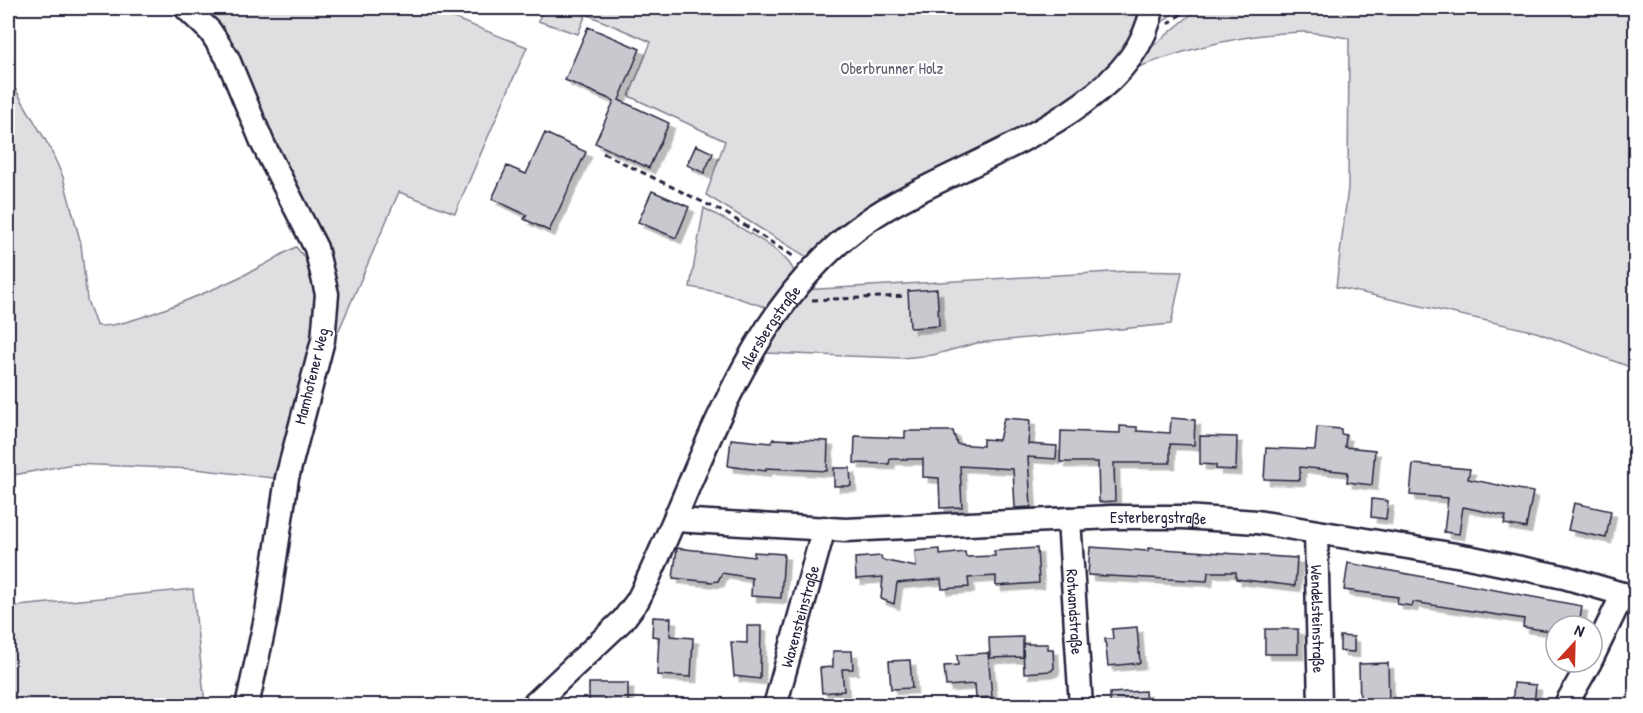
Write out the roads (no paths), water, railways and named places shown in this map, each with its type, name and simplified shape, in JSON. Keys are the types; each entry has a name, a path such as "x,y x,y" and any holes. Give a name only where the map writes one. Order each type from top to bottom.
{"street":[{"name":"Mamhofener Weg","path":"186,8 210,31 227,57 263,144 316,248 327,294 323,340 287,478 267,613 247,705"},
{"name":"Alersbergstraße","path":"532,705 623,620 638,600 675,520 722,407 754,350 789,298 813,268 846,236 889,205 1024,140 1095,92 1129,60 1150,18 1152,8"},
{"name":"Esterbergstraße","path":"675,520 824,528 916,527 1069,519 1195,518 1257,522 1468,557 1564,577 1629,596"},
{"name":"Rotwandstraße","path":"1069,519 1081,705"},
{"name":"Waxensteinstraße","path":"775,705 824,528"},
{"name":"Wendelsteinstraße","path":"1316,532 1320,705"},
{"path":"1604,638 1629,596"},
{"path":"1565,705 1583,674"}],"park label":[{"name":"Oberbrunner Holz","path":"892,68"}]}
